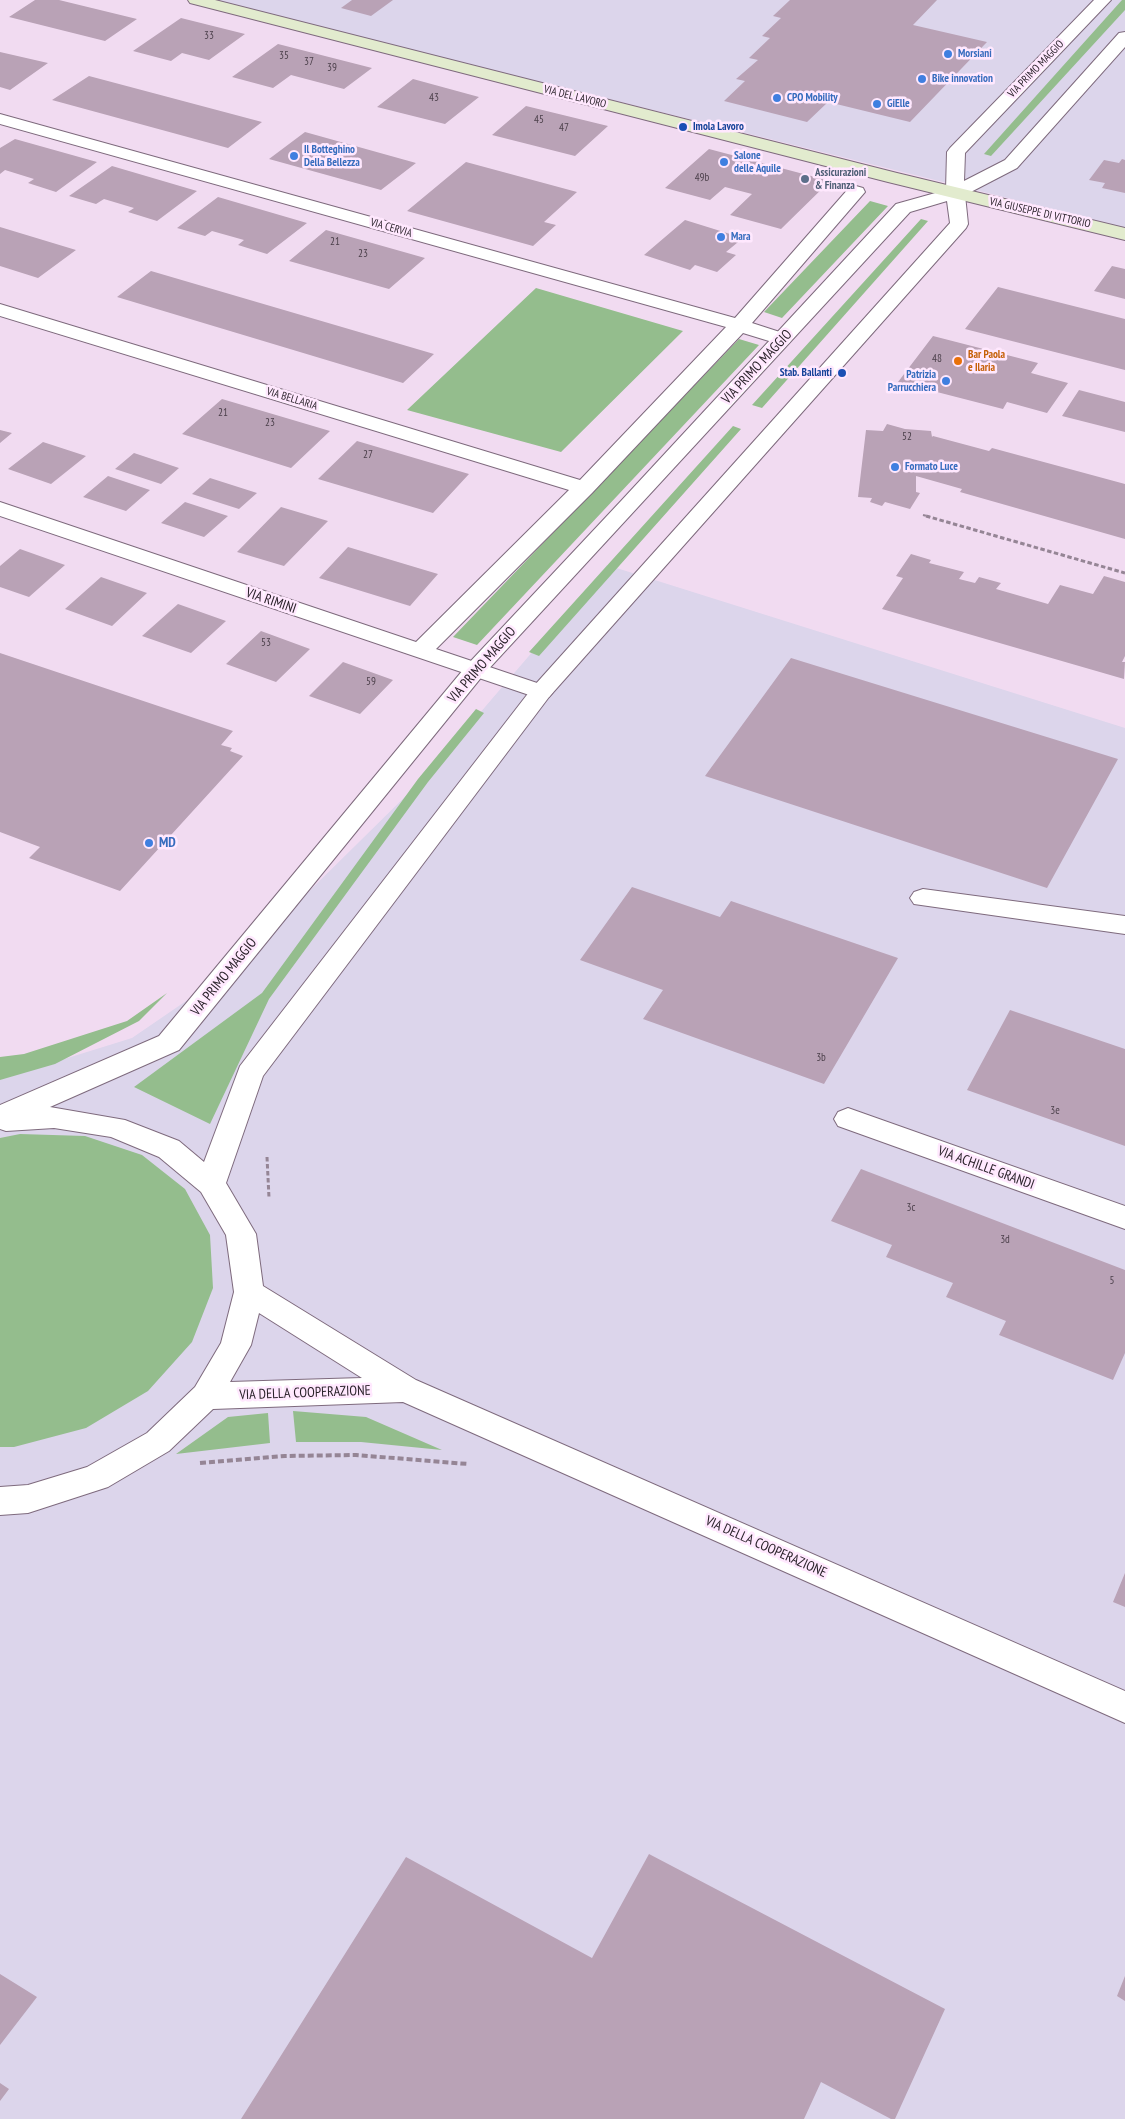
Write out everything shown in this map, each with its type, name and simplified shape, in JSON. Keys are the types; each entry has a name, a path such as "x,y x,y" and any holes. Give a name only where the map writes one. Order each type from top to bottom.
{"main road":[{"name":"VIA DEL LAVORO","path":"196,0 955,193"},
{"name":"VIA GIUSEPPE DI VITTORIO","path":"955,193 1125,234"}],"street":[{"name":"VIA PRIMO MAGGIO","path":"211,1184 250,1073 541,692 960,224 955,193 956,152 1103,0"},
{"name":"VIA PRIMO MAGGIO","path":"0,1116 169,1043 476,669 903,208 955,193 1011,164 1125,37"},
{"name":"VIA CERVIA","path":"0,119 739,325 782,339"},
{"path":"420,651 584,488 739,325 856,192"},
{"name":"VIA BELLARIA","path":"0,310 584,488"},
{"name":"VIA RIMINI","path":"0,509 541,692"},
{"path":"923,898 1125,925"},
{"path":"0,1121 54,1117 115,1127 169,1149 211,1184 241,1234 249,1292 236,1345 206,1396 158,1442 97,1477 28,1499 0,1501"},
{"name":"VIA ACHILLE GRANDI","path":"848,1119 1125,1218"},
{"name":"VIA DELLA COOPERAZIONE","path":"249,1292 405,1389 1125,1707"},
{"name":"VIA DELLA COOPERAZIONE","path":"206,1396 405,1389"}],"path":[{"path":"922,515 1125,573"},
{"path":"196,1463 285,1456 356,1455 471,1465"}],"shaded area":[{"path":"209,0 1125,0 1125,228 1036,205"},
{"path":"607,565 1125,728 1125,2119 0,2119 0,1079 132,1038 224,975 424,778"}],"green space":[{"path":"1122,0 1125,0 1125,10 991,156 984,154"},
{"path":"870,201 888,206 782,318 764,312"},
{"path":"921,219 928,221 762,408 752,405"},
{"path":"536,288 683,331 561,452 407,410"},
{"path":"739,339 759,345 477,645 453,637"},
{"path":"733,426 741,429 539,656 529,652"},
{"path":"476,709 484,713 428,782 269,999 210,1124 134,1087 262,993 418,779"},
{"path":"167,993 139,1021 55,1064 0,1080 0,1057 24,1054 127,1021"},
{"path":"20,1134 85,1136 142,1155 185,1189 210,1235 213,1288 192,1342 148,1391 86,1428 14,1447 0,1447 0,1138"},
{"path":"293,1411 366,1417 442,1450 361,1442 296,1442"},
{"path":"268,1413 270,1443 176,1454 228,1417"}],"building":[{"path":"35,0 59,0 137,19 105,41 9,17"},
{"path":"352,0 393,0 371,16 341,8"},
{"path":"790,0 937,0 913,25 987,42 910,122 828,102 807,122 724,101 745,81 736,79 758,60 749,58 770,38 762,36 781,18 773,16"},
{"path":"181,18 245,34 209,60 182,53 171,61 133,51"},
{"path":"278,44 372,68 344,89 291,75 273,88 232,77"},
{"path":"0,52 48,63 10,90 0,87"},
{"path":"89,76 262,122 228,148 52,100"},
{"path":"413,79 479,97 445,124 377,107"},
{"path":"526,106 608,126 575,156 492,135"},
{"path":"305,132 416,163 381,190 269,159"},
{"path":"15,139 97,162 56,192 28,183 34,179 5,170 0,174 0,148"},
{"path":"709,149 830,181 781,229 730,215 752,194 725,187 710,200 665,188"},
{"path":"1122,159 1125,160 1125,193 1102,188 1105,183 1089,180 1104,160 1119,163"},
{"path":"466,162 577,192 544,222 556,225 533,246 407,211"},
{"path":"112,166 197,191 157,221 128,212 134,208 104,199 96,204 69,196"},
{"path":"218,197 307,223 267,254 238,245 244,240 212,231 205,236 177,228"},
{"path":"685,220 743,238 726,252 736,255 717,272 695,265 690,270 644,255"},
{"path":"0,227 76,250 38,278 0,266"},
{"path":"326,230 425,258 389,289 289,261"},
{"path":"1112,266 1125,269 1125,299 1094,291"},
{"path":"151,271 434,354 403,383 117,297"},
{"path":"998,287 1125,319 1125,370 965,329"},
{"path":"933,336 1038,363 1031,373 1068,383 1047,413 1007,402 1003,409 898,382"},
{"path":"1079,390 1125,402 1125,432 1062,416"},
{"path":"222,399 330,431 291,468 182,434"},
{"path":"887,424 905,429 931,431 932,437 989,451 992,448 1125,484 1125,539 960,492 962,489 916,476 916,492 920,493 910,509 885,502 882,506 870,502 872,498 858,497 866,430 883,431"},
{"path":"0,430 12,433 0,443"},
{"path":"357,441 469,474 433,513 318,479"},
{"path":"43,442 86,456 51,484 8,469"},
{"path":"134,453 179,468 161,484 115,469"},
{"path":"108,476 150,490 126,511 83,497"},
{"path":"210,478 257,493 239,509 192,494"},
{"path":"185,502 228,516 204,537 161,523"},
{"path":"281,507 328,521 284,566 237,552"},
{"path":"348,547 438,574 410,606 319,578"},
{"path":"20,549 65,565 29,597 0,587 0,566"},
{"path":"911,554 931,560 929,563 964,572 959,579 975,583 979,577 1001,583 996,589 1048,604 1060,585 1093,594 1104,576 1125,582 1125,656 1122,662 1125,662 1124,679 882,609 903,578 896,576"},
{"path":"101,577 147,593 112,626 65,609"},
{"path":"178,604 226,621 191,653 142,636"},
{"path":"261,631 310,649 276,682 226,664"},
{"path":"0,653 233,731 221,745 232,748 230,751 243,756 120,891 29,858 40,847 0,832"},
{"path":"791,658 1118,759 1047,888 705,776"},
{"path":"343,662 393,680 360,714 309,696"},
{"path":"632,887 720,917 731,901 898,958 824,1084 643,1019 663,990 580,960"},
{"path":"1010,1010 1125,1049 1125,1146 967,1090"},
{"path":"861,1169 1125,1270 1125,1353 1113,1380 999,1335 1006,1321 946,1297 953,1283 886,1257 892,1245 831,1221"},
{"path":"1125,1573 1125,1607 1113,1602"},
{"path":"649,1854 945,2009 895,2119 891,2119 821,2082 804,2119 241,2119 406,1857 592,1958"},
{"path":"0,1974 37,1997 0,2045"},
{"path":"1125,1976 1125,2001 1117,1996"},
{"path":"0,2083 9,2089 0,2101"}],"place":[{"name":"Morsiani","path":"948,54"},
{"name":"Bike innovation","path":"922,79"},
{"name":"CPO Mobility","path":"777,98"},
{"name":"GiElle","path":"877,104"},
{"name":"Imola Lavoro","path":"683,127"},
{"name":"Il Botteghino Della Bellezza","path":"294,156"},
{"name":"Salone delle Aquile","path":"724,162"},
{"name":"Assicurazioni & Finanza","path":"805,179"},
{"name":"Mara","path":"721,237"},
{"name":"Bar Paola e Ilaria","path":"958,361"},
{"name":"Stab. Ballanti","path":"842,373"},
{"name":"Patrizia Parrucchiera","path":"946,381"},
{"name":"Formato Luce","path":"895,467"},
{"name":"MD","path":"149,843"}]}
